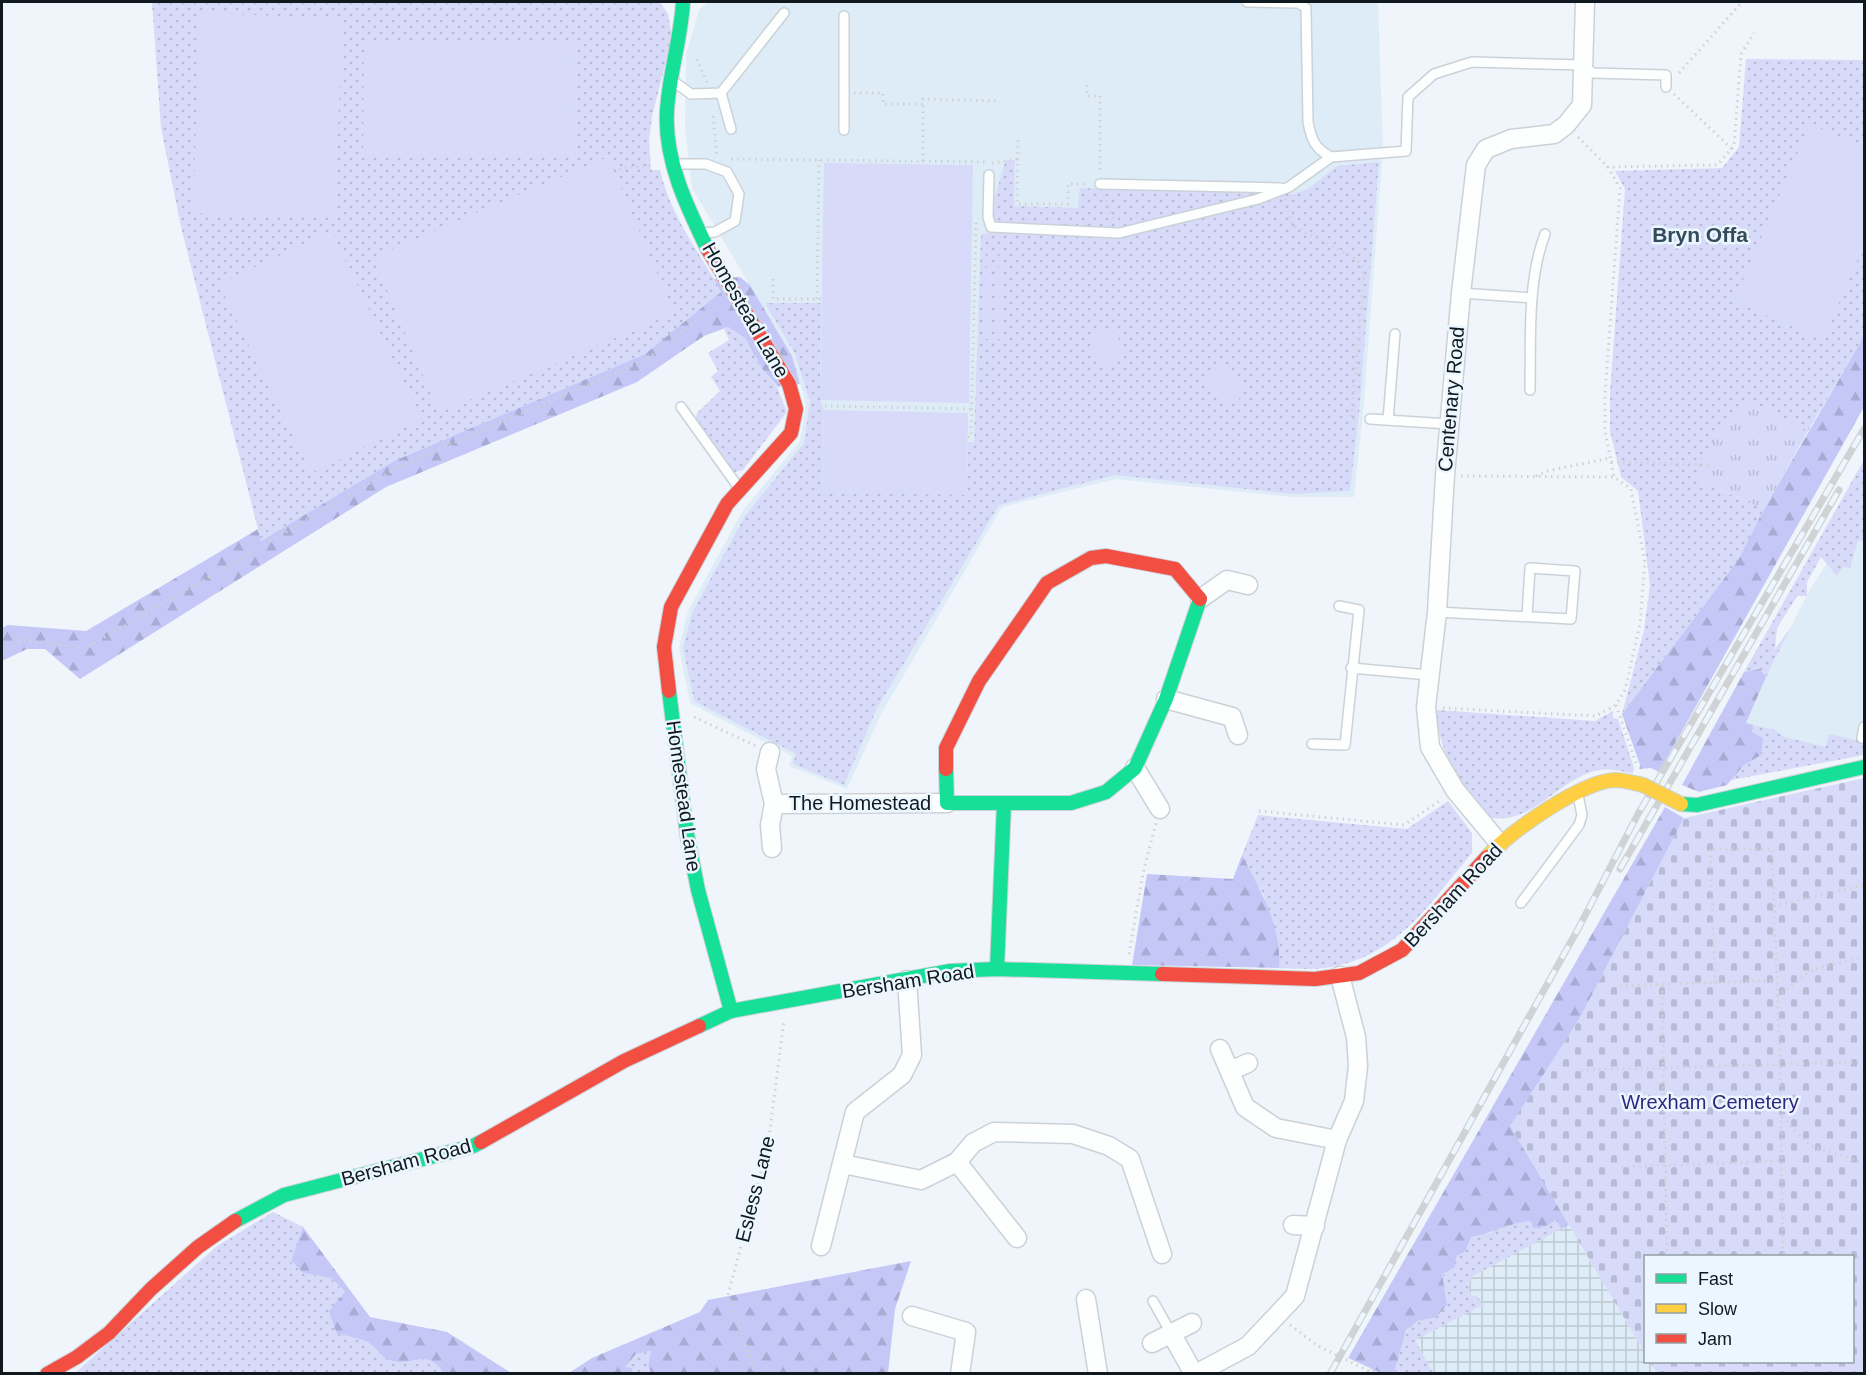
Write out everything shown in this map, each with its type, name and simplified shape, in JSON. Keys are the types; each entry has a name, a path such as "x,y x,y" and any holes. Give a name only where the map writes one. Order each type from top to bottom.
{"street":[{"name":"Homestead Lane","path":"683,2 667,115 664,164 733,292 789,384 796,409 791,433 727,504 671,607 664,647 687,834 698,890 731,1011"},
{"path":"1566,125 1582,105 1585,2"},
{"name":"Centenary Road","path":"1499,843 1455,790 1430,747 1426,707 1437,612 1444,475 1476,165 1486,149 1511,139 1554,134 1566,125"},
{"name":"The Homestead","path":"774,804 1004,803 1071,802 1106,792 1135,768 1166,699 1200,598 1175,569 1106,556 1091,558 1047,584 979,681 946,748 947,803"},
{"path":"1200,598 1227,580 1248,585"},
{"path":"1166,699 1232,717 1238,735"},
{"name":"The Homestead","path":"770,752 766,769 774,804 770,825 772,848"},
{"name":"Bersham Road","path":"47,1374 77,1357 109,1333 175,1268 238,1219 284,1195 473,1146 624,1061 731,1011 950,971 997,969 1126,975 1315,979 1359,973 1384,962 1402,950 1499,843 1550,808 1577,793 1614,780 1638,783 1681,804 1696,805 1864,767"},
{"path":"1135,768 1160,809"},
{"path":"997,969 1004,803"},
{"path":"1171,1333 1195,1374 1248,1346 1295,1296 1337,1140 1354,1101 1358,1066 1356,1037 1340,976"},
{"path":"821,1246 855,1112 902,1075 912,1054 907,980"},
{"path":"1220,1049 1245,1107 1276,1128 1337,1140"},
{"path":"1230,1071 1248,1063"},
{"path":"843,1164 921,1180 957,1162 973,1143 994,1132 1073,1134 1109,1146 1130,1159 1162,1254"},
{"path":"957,1162 1017,1239"},
{"path":"1293,1225 1315,1226"},
{"path":"1086,1299 1098,1374"},
{"path":"912,1316 966,1332 960,1374"},
{"path":"1152,1342 1192,1323"}],"lane":[{"path":"1246,2 1298,3 1306,8 1308,122 1311,139 1319,151 1331,158"},
{"path":"672,80 691,94 716,93 784,13"},
{"path":"844,16 844,130"},
{"path":"989,175 988,217 992,227 1119,233 1258,199 1285,189 1331,158 1406,152 1408,97 1434,74 1472,62 1582,65 1593,73 1666,75 1666,87"},
{"path":"716,93 731,129"},
{"path":"664,164 706,164 727,172 739,194 735,221 715,232 701,234"},
{"path":"1100,184 1285,189"},
{"path":"1530,390 1532,298 1540,248 1545,234"},
{"path":"1461,293 1532,298"},
{"path":"1388,420 1395,334"},
{"path":"681,407 740,490"},
{"path":"1370,419 1449,424"},
{"path":"1437,612 1571,619 1575,571 1530,568 1527,616"},
{"path":"1312,744 1344,745 1359,610 1339,606"},
{"path":"1351,668 1429,675"},
{"path":"1862,738 1864,727"},
{"path":"1521,903 1579,825 1582,815 1577,793"},
{"path":"1153,1301 1171,1333"}],"path":[{"path":"1666,75 1676,76 1742,2"},
{"path":"1608,167 1717,165 1734,146 1741,54 1754,33"},
{"path":"1087,85 1087,96 1100,96 1100,184 1119,233"},
{"path":"1666,87 1732,148"},
{"path":"706,159 717,159 716,93"},
{"path":"843,93 883,93 883,104 923,104"},
{"path":"923,161 923,99 1000,101"},
{"path":"1566,125 1608,167 1620,188 1605,395 1605,431 1614,477"},
{"path":"1018,140 1017,204 1068,204 1068,184 1100,184"},
{"path":"729,159 1001,163 1004,159 1018,159"},
{"path":"773,279 772,299 819,299 819,160"},
{"path":"614,170 664,164"},
{"path":"1285,189 1288,216 1293,225 1359,260 1363,269 1352,418 1370,419"},
{"path":"968,438 971,437 976,221"},
{"path":"2,651 24,640 86,648 398,467 647,359 733,292"},
{"path":"825,406 972,408"},
{"path":"1534,477 1547,471 1611,460 1710,465"},
{"path":"1426,707 1596,716 1616,705 1625,690 1640,624 1645,562 1631,489 1614,477 1444,475"},
{"path":"1616,705 1637,767 1638,783"},
{"path":"670,706 770,752"},
{"path":"1259,811 1404,825 1455,790"},
{"path":"1126,975 1143,873 1160,809"},
{"path":"1715,982 1710,849 1772,849 1780,1065 1783,1255"},
{"path":"1774,906 1864,885"},
{"path":"1777,996 1812,970 1864,956"},
{"path":"1620,986 1776,980"},
{"path":"1662,985 1667,1255"},
{"name":"Esless Lane","path":"756,1374 728,1295 768,1145 786,1000"},
{"path":"1581,1070 1864,1062"},
{"path":"1781,1116 1811,1146 1864,1163"},
{"path":"1620,1167 1781,1161"},
{"path":"1277,1315 1318,1346 1375,1374"}],"shaded area":[{"path":"708,2 1378,2 1383,149 1363,414 1354,497 1292,497 1116,479 1002,507 881,714 847,789 789,766 792,756 690,703 679,648 688,611 742,512 800,441 806,404 792,356 692,188 685,129 686,55 699,10"},
{"path":"1864,503 1864,755 1725,781 1754,700 1808,593"},
{"path":"1510,1126 1644,1351 1644,1363 1651,1363 1657,1373 1367,1374"}],"green space":[{"path":"152,2 660,2 668,14 672,37 652,117 649,140 651,170 660,170 678,218 722,292 645,354 394,461 261,541 181,227 161,128"},
{"path":"200,13 342,18 335,218 193,213"},
{"path":"364,43 575,44 574,157 363,156"},
{"path":"1746,59 1864,60 1864,336 1808,431 1747,400 1696,479 1764,509 1738,560 1622,714 1644,630 1650,585 1638,491 1621,477 1610,431 1610,393 1625,189 1615,171 1722,168 1739,147"},
{"path":"1810,124 1864,147 1864,245 1823,340 1734,301"},
{"path":"608,157 674,313 439,413 373,257"},
{"path":"1006,160 1015,160 1014,206 1078,208 1080,188 1294,194 1308,189 1337,166 1379,162 1359,414 1350,491 1293,494 1115,475 999,505 877,708 844,785 793,764 796,754 694,701 683,648 692,613 745,516 804,443 810,402 795,354 765,303 821,303 820,400 824,410 822,492 967,494 968,442 974,442 981,234 992,233 995,196"},
{"path":"824,163 973,165 969,403 820,400"},
{"path":"331,231 422,419 311,473 219,284"},
{"path":"1000,247 1003,247 1001,339 994,339"},
{"path":"988,248 991,248 989,339 982,339"},
{"path":"740,277 750,285 792,356 800,384 778,387 763,370 745,338 728,327 704,336 637,382 386,487 80,679 45,649 27,649 2,661 2,628 8,625 86,631 258,529 261,541 394,461 645,354 721,292 714,279"},
{"path":"728,327 745,338 763,370 777,387 787,412 743,470 731,473 695,421 697,413 720,391 711,377 718,371 708,353 729,340 724,329"},
{"path":"1093,328 1112,330 1129,353 1106,370 1090,348"},
{"path":"1864,336 1864,407 1659,772 1651,768 1639,769 1640,765 1622,714 1738,560 1764,509"},
{"path":"1224,361 1241,382 1239,402 1220,401 1202,379"},
{"path":"1747,399 1808,431 1764,509 1696,479 1717,434"},
{"path":"824,410 968,413 967,495 822,492"},
{"path":"1864,460 1864,541 1858,541 1850,568 1843,567 1837,576 1821,557 1807,582 1807,596 1797,596 1777,628 1775,649 1791,627 1766,677 1760,669 1744,672"},
{"path":"1760,669 1766,677 1746,723 1753,725 1752,732 1763,738 1761,755 1743,766 1727,785 1699,792 1682,785 1744,672"},
{"path":"1437,710 1595,721 1613,711 1613,718 1618,719 1634,768 1633,773 1600,770 1585,774 1532,809 1504,818 1489,817 1461,781 1446,754 1441,740"},
{"path":"1753,725 1775,730 1784,737 1822,746 1826,746 1829,734 1864,742 1864,755 1731,780 1743,766 1758,758 1752,732"},
{"name":"Wrexham Cemetery","path":"1864,778 1864,1373 1657,1373 1651,1363 1854,1363 1854,1255 1644,1255 1644,1351 1510,1126 1580,1018 1684,818"},
{"path":"1448,801 1472,833 1472,853 1409,926 1392,941 1350,962 1319,969 1279,968 1264,896 1242,855 1258,815 1407,829"},
{"path":"1665,807 1684,818 1580,1018 1511,1126 1569,1225 1561,1229 1556,1219 1546,1226 1533,1228 1531,1221 1508,1225 1471,1237 1465,1252 1457,1255 1454,1268 1442,1274 1447,1305 1436,1317 1418,1321 1406,1330 1394,1373 1381,1373 1348,1358"},
{"path":"1242,855 1263,896 1274,924 1279,968 1132,965 1147,874 1233,879"},
{"path":"273,1212 303,1227 291,1262 303,1273 331,1278 345,1293 337,1334 366,1341 385,1358 395,1362 424,1359 430,1361 437,1365 443,1373 74,1374 217,1246"},
{"path":"1556,1218 1561,1229 1471,1277 1472,1281 1467,1283 1471,1295 1477,1296 1483,1305 1415,1340 1433,1373 1394,1374 1404,1336 1414,1325 1436,1317 1439,1289 1445,1270 1456,1256 1465,1252 1471,1237 1494,1232 1515,1222"},
{"path":"303,1227 370,1317 447,1332 511,1373 443,1373 437,1365 430,1361 424,1359 395,1362 385,1358 366,1341 337,1334 329,1311 345,1292 331,1278 303,1273 291,1261"},
{"path":"911,1261 895,1309 888,1373 652,1373 648,1367 651,1351 636,1354 625,1367 632,1368 633,1373 569,1373 592,1358 700,1312 708,1300"},
{"path":"652,1351 648,1367 652,1373 633,1373 632,1368 624,1368 636,1354"}],"railway":[{"path":"1330,1374 1578,929 1638,814 1864,429"},
{"path":"1620,869 1839,490"}],"traffic: fast":[{"path":"683,2 668,97 667,129 678,183 708,250"},
{"path":"1004,803 1071,803 1106,792 1135,768 1166,699 1200,599"},
{"path":"669,691 687,834 698,890 731,1011"},
{"path":"1681,804 1697,805 1864,767"},
{"path":"946,769 947,803 1004,803 997,969"},
{"path":"699,1026 731,1011 950,971 997,969 1162,974"},
{"path":"235,1221 284,1195 481,1142"}],"traffic: slow":[{"path":"1487,857 1528,822 1584,789 1615,780 1643,785"},
{"path":"1643,785 1681,804"}],"traffic: jam":[{"path":"669,691 664,647 671,607 727,504 791,433 796,409 789,384 708,250"},
{"path":"946,769 946,748 979,681 1047,583 1091,558 1106,556 1175,569 1200,599"},
{"path":"1162,974 1315,979 1359,973 1402,950 1487,857"},
{"path":"481,1142 624,1061 699,1026"},
{"path":"47,1374 77,1357 109,1333 151,1289 198,1247 235,1221"}],"district":[{"name":"Bryn Offa","path":"1700,235"}]}
